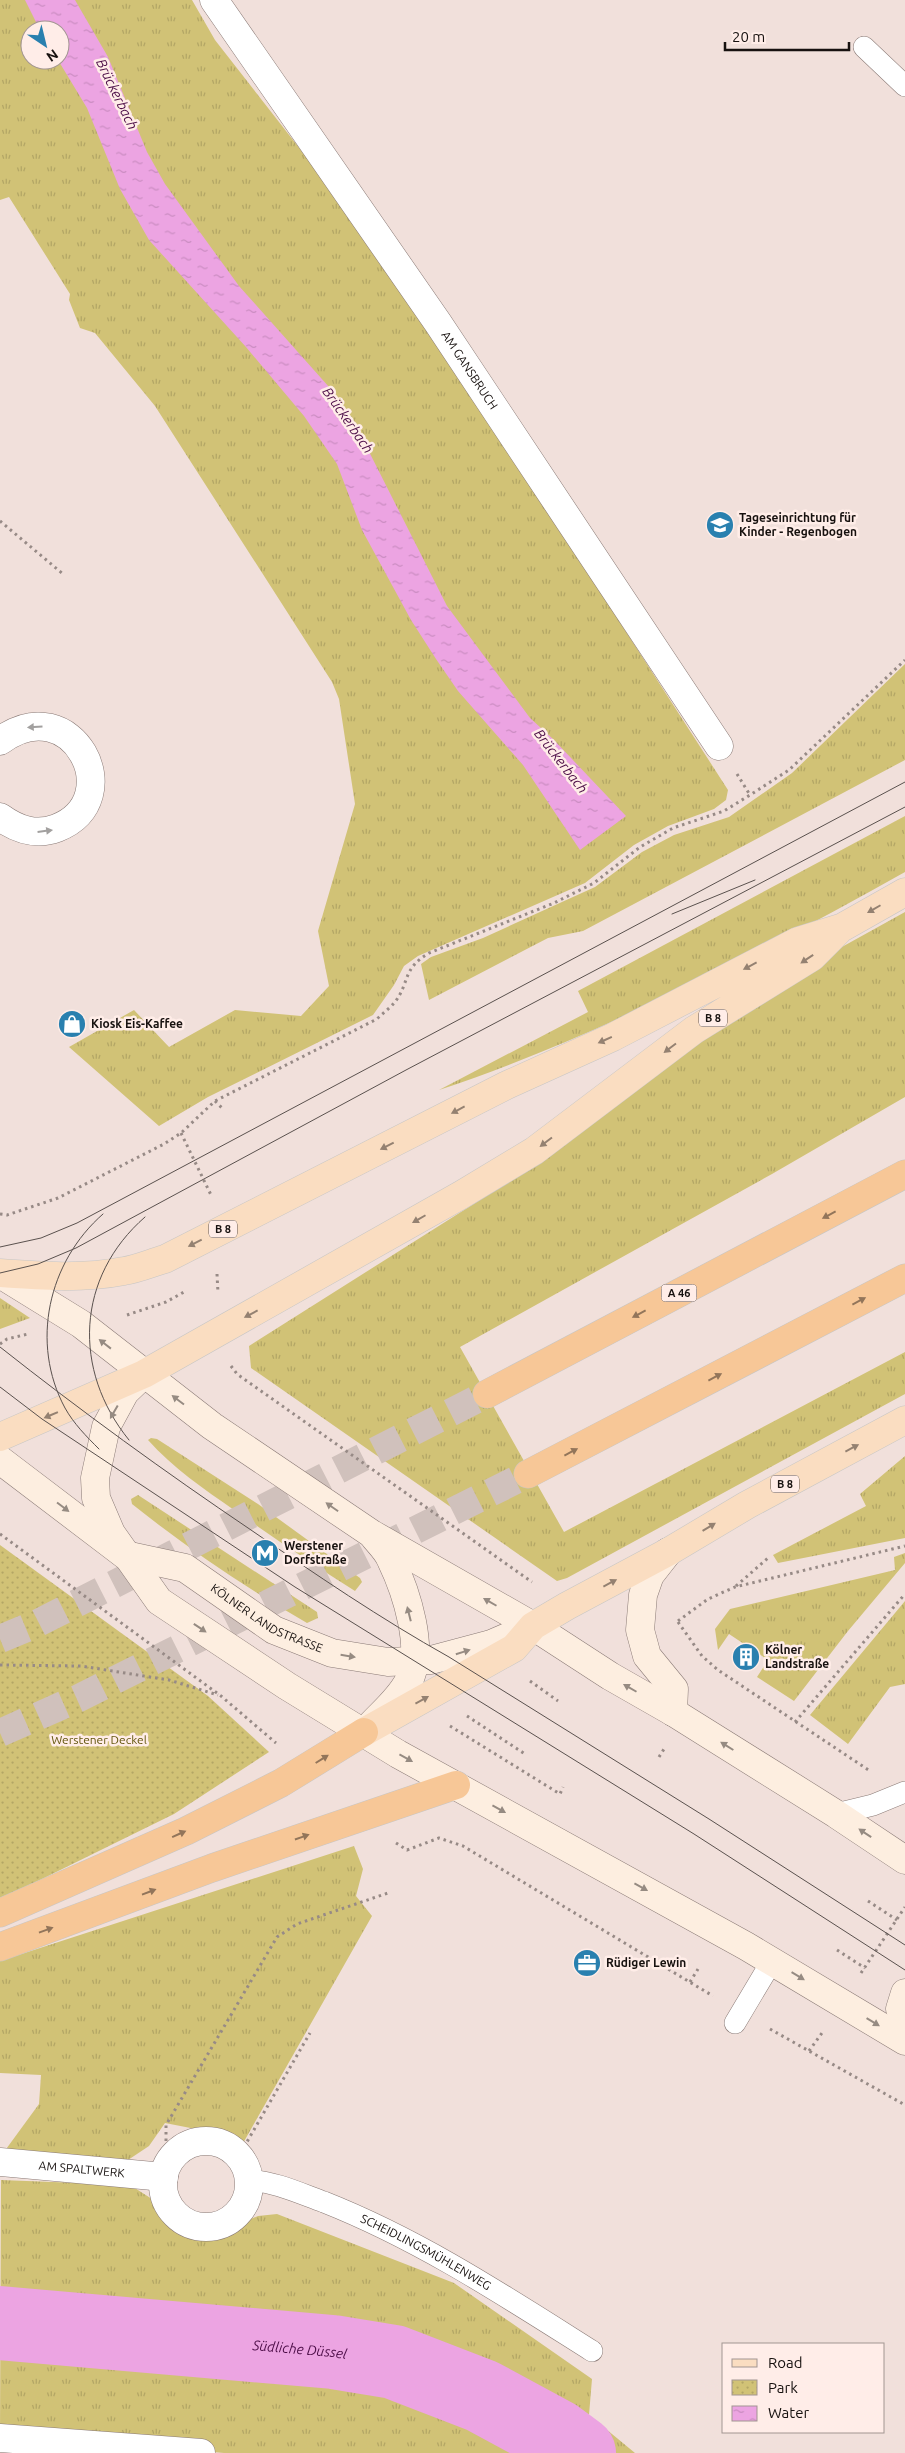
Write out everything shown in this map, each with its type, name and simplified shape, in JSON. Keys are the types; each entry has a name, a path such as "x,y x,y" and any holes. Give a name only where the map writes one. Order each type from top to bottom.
{"highway":[{"name":"A 46","path":"872,1192 905,1160"},
{"name":"A 46","path":"487,1394 905,1174"},
{"path":"528,1474 905,1278"},
{"path":"0,1913 186,1831 306,1769 364,1732"},
{"path":"0,1947 212,1868 456,1786"}],"main road":[{"name":"B 8","path":"0,1274 57,1277 101,1274 126,1271 164,1259 506,1085 613,1037 798,941 843,927 905,892"},
{"name":"B 8","path":"144,1374 461,1195 534,1151 694,1030 812,957 843,927"},
{"path":"0,1274 81,1324 212,1426 372,1534 533,1626 610,1676 673,1712 836,1814 905,1860"},
{"path":"0,1437 144,1374"},
{"name":"KÖLNER LANDSTRASSE","path":"144,1374 125,1392 106,1427 95,1478 96,1498 111,1534 159,1601 287,1686 398,1754 772,1961 905,2041"},
{"name":"B 8","path":"364,1732 514,1648 533,1626 668,1552 747,1505 905,1420"},
{"name":"KÖLNER LANDSTRASSE","path":"0,1460 126,1554 185,1568 274,1630 302,1643 332,1653 388,1662 416,1662 449,1657 490,1644 533,1626"},
{"path":"364,1732 409,1682 416,1662 415,1638 399,1578 390,1558 372,1534"},
{"path":"668,1552 650,1575 645,1588 640,1612 640,1630 647,1656 674,1689 673,1712"},
{"path":"905,1993 900,2009 905,2019"}],"street":[{"name":"AM GANSBRUCH","path":"214,0 438,323 719,746"},
{"path":"0,741 13,732 30,726 48,726 65,733 79,745 88,760 91,778 88,796 80,812 66,824 49,831 31,832 14,827 0,817"},
{"name":"SCHEIDLINGSMÜHLENWEG","path":"164,2177 167,2166 174,2156 194,2142 218,2143 244,2168"},
{"name":"AM SPALTWERK","path":"0,2162 164,2177"},
{"path":"164,2177 163,2189 173,2212 182,2220 205,2227 228,2221 238,2213 245,2203 244,2168"},
{"path":"0,2438 201,2453"}],"lane":[{"path":"864,47 905,86"},
{"path":"836,1814 873,1805 904,1792"},
{"path":"738,2018 772,1961"},
{"name":"SCHEIDLINGSMÜHLENWEG","path":"244,2168 271,2182 368,2220 462,2269 592,2351"}],"path":[{"path":"0,521 63,574"},
{"path":"0,1214 7,1215 58,1198 139,1157 181,1133 215,1101 377,1019 396,1001 406,975 412,967 419,959 429,953 554,903 594,883 640,847 673,828 724,811 789,770 905,660"},
{"path":"215,1101 222,1108"},
{"path":"181,1133 211,1191"},
{"path":"208,1279 217,1274 218,1290"},
{"path":"126,1316 166,1302 191,1288"},
{"path":"0,1344 7,1339 33,1333"},
{"path":"228,1363 237,1374 534,1583"},
{"path":"0,1534 221,1696 306,1769"},
{"path":"904,1792 795,1722 702,1656 678,1621 708,1600 735,1587 905,1546"},
{"path":"735,1587 768,1558"},
{"path":"795,1722 905,1594"},
{"path":"0,1665 81,1666 170,1680 221,1696"},
{"path":"530,1682 558,1701"},
{"path":"467,1716 525,1754"},
{"path":"450,1726 560,1794 563,1788"},
{"path":"407,1850 439,1838 463,1846 690,1982 738,2018 905,2105"},
{"path":"164,2177 166,2125 277,1937 297,1924 388,1893"},
{"path":"868,1901 897,1920"},
{"path":"838,1950 865,1968"},
{"path":"690,1982 698,1969"},
{"path":"244,2168 310,2033"}],"green space":[{"path":"0,0 192,0 215,40 318,172 500,436 728,790 726,800 714,809 668,826 634,845 585,883 418,956 404,966 394,985 373,1015 208,1097 159,1126 69,1047 134,1010 169,1047 235,1010 301,1016 329,986 318,931 355,804 339,699 332,682 155,406 95,333 80,328 69,300 70,294 9,197 0,200"},
{"path":"905,664 905,760 583,931 548,938 429,1000 421,964 431,957 483,938 595,887 642,852 674,835 729,817 792,773"},
{"path":"905,816 905,872 778,941 636,1011 539,1053 439,1090 588,1012 578,991"},
{"path":"905,912 905,1097 772,1174 460,1347 564,1532 905,1352 905,1394 567,1578 557,1581 251,1368 249,1346 543,1160 613,1097 813,963"},
{"path":"0,1298 30,1318 0,1329"},
{"path":"151,1438 157,1439 258,1504 360,1578 362,1582 355,1591 279,1541 178,1469 148,1440"},
{"path":"905,1456 905,1538 778,1563 773,1555 866,1506 860,1494"},
{"path":"138,1495 317,1612 318,1618 307,1623 217,1567 132,1504 131,1499"},
{"name":"Werstener Deckel","path":"0,1545 208,1696 269,1752 174,1814 0,1898"},
{"path":"905,1553 905,1563 848,1631 794,1701 757,1677 768,1660 729,1634 718,1650 715,1629 730,1609 895,1570 894,1557"},
{"path":"905,1601 905,1684 890,1687 848,1744 810,1715"},
{"path":"354,1846 363,1869 356,1896 372,1916 242,2145 206,2131 165,2123 149,2146 122,2164 1,2156 39,2104 41,2075 0,2073 0,1961"},
{"path":"1,2180 130,2185 152,2199 168,2221 186,2233 209,2237 258,2216 277,2214 454,2283 592,2379 589,2415 635,2453 224,2453 0,2433"}],"water":[{"name":"Brückerbach","path":"25,0 75,0 108,57 147,152 165,184 239,286 329,387 353,420 447,606 530,718 553,739 626,816 580,850 523,765 458,691 411,620 362,530 337,464 304,416 246,347 149,240 120,189 87,108 64,70 70,70 70,20 35,20"}],"waterway":[{"name":"Südliche Düssel","path":"0,2323 333,2352 394,2362 482,2396 556,2436 579,2453"}],"tunnel":[{"path":"0,1639 36,1624 487,1394"},
{"path":"0,1733 79,1698 528,1474"}],"tram line":[{"path":"0,1247 41,1238 77,1223 905,782"},
{"path":"0,1273 38,1264 76,1248 406,1070 905,807"},
{"path":"672,914 755,880"},
{"path":"99,1449 76,1425 65,1408 54,1383 48,1357 47,1331 50,1305 58,1279 69,1255 84,1233 103,1214"},
{"path":"129,1440 110,1413 98,1384 91,1354 90,1325 95,1295 105,1267 122,1241 145,1217"},
{"path":"0,1347 155,1463 324,1580 709,1819 905,1945"},
{"path":"0,1387 42,1419 295,1587 694,1834 905,1970"}],"place":[{"name":"Tageseinrichtung für Kinder - Regenbogen","path":"720,525"},
{"name":"Kiosk Eis-Kaffee","path":"72,1024"},
{"name":"Werstener Dorfstraße","path":"265,1553"},
{"name":"Kölner Landstraße","path":"746,1657"},
{"name":"Rüdiger Lewin","path":"587,1963"}]}
